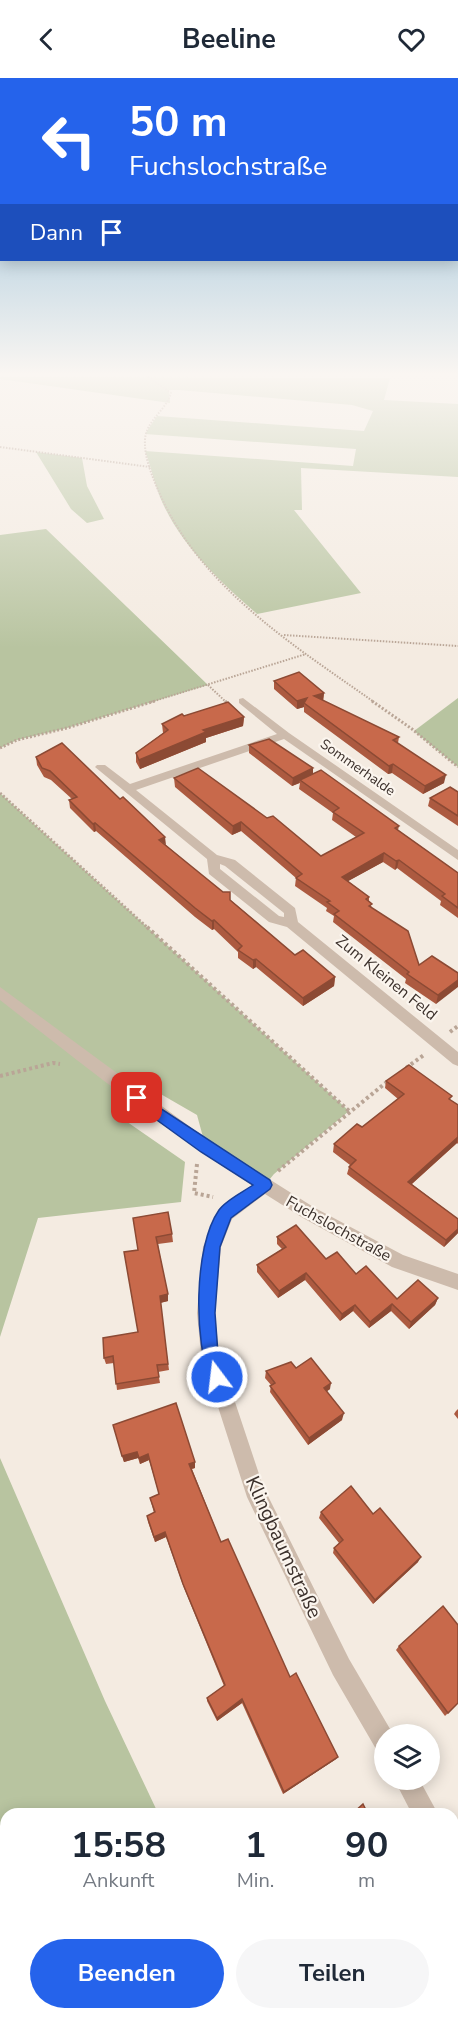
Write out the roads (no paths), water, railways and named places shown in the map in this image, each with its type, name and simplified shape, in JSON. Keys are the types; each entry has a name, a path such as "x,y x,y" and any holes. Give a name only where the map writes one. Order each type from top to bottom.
{"street":[{"name":"Sommerhalde","path":"243,701 285,735 458,856"},
{"path":"130,788 285,735"},
{"name":"Zum Kleinen Feld","path":"101,767 130,788 213,858 214,871 274,919 292,924 458,1060"},
{"name":"Fuchslochstraße","path":"0,992 206,1148 309,1213 398,1261 458,1282"},
{"name":"Klingbaumstraße","path":"265,1185 225,1214 212,1247 206,1313 210,1354 254,1490 341,1667 374,1724"},
{"path":"412,1790 423,1808"}]}
